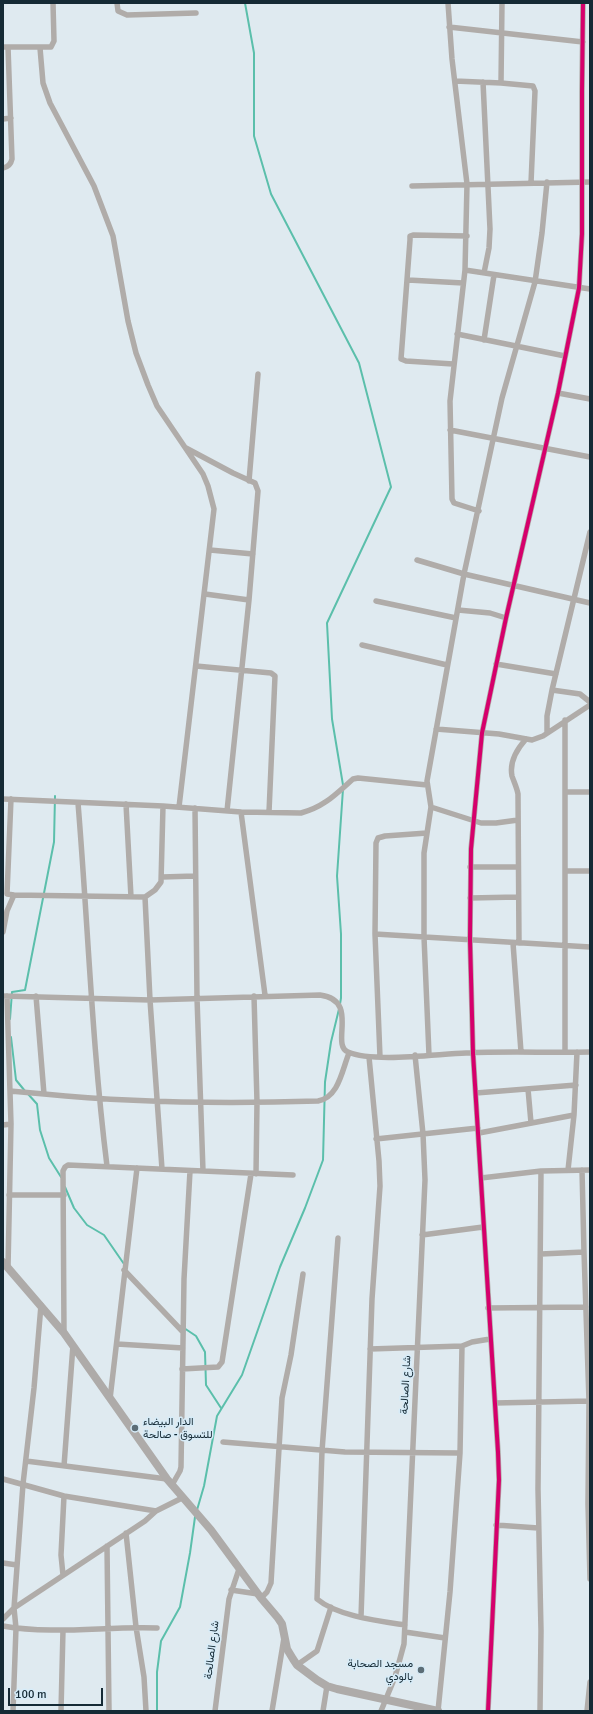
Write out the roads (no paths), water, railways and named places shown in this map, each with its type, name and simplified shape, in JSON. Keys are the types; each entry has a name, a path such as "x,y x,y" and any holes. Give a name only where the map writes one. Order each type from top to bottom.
{"street":[{"path":"3,168 11,163 12,159 5,47 51,47 54,42 53,3"},
{"path":"117,3 118,11 128,15 196,13"},
{"path":"448,3 449,27 467,184 467,236 465,270 453,364 450,401 452,499 454,503 479,511"},
{"path":"501,83 502,3"},
{"path":"488,1711 498,1480 495,1403 473,1053 470,867 482,733 506,618 558,393 579,288 582,234 583,3"},
{"path":"449,27 583,42"},
{"path":"40,48 43,83 50,103 94,186 114,236 128,321 136,353 157,406 203,474 213,502 214,517 179,807"},
{"path":"455,81 501,83 530,86 534,88 531,182"},
{"path":"483,82 490,239 484,273"},
{"path":"3,119 10,118"},
{"path":"412,186 531,182 590,182"},
{"path":"429,1055 424,936 424,853 431,808 427,785 464,574 479,511 502,398 535,282 547,182"},
{"path":"453,364 406,361 401,359 408,280 410,236 467,236"},
{"path":"465,270 535,282 590,289"},
{"path":"484,340 494,275"},
{"path":"408,280 463,283"},
{"path":"457,334 565,356"},
{"path":"249,481 258,374"},
{"path":"558,393 590,399"},
{"path":"450,430 590,457"},
{"path":"185,447 232,473 255,483 258,487 250,600 227,811"},
{"path":"547,733 548,710 552,690 590,532"},
{"path":"210,550 253,554"},
{"path":"418,560 464,574 590,603"},
{"path":"205,594 250,600"},
{"path":"376,601 456,618"},
{"path":"458,610 490,613 506,618"},
{"path":"362,645 447,665"},
{"path":"496,664 556,674"},
{"path":"196,666 271,673 276,678 269,812"},
{"path":"436,729 537,739 590,703 580,694 552,690"},
{"path":"565,720 565,1052"},
{"path":"521,1052 516,943 518,897 518,794 512,777 512,764 517,751 526,739"},
{"path":"3,799 163,806 241,812 301,813 325,803 353,779 358,778 427,785"},
{"path":"566,792 590,792"},
{"path":"11,799 6,891 9,895 145,897 159,886 162,877 163,806"},
{"path":"78,803 86,896 91,999 107,1166"},
{"path":"126,804 131,897"},
{"path":"195,808 197,998 202,1102 203,1171"},
{"path":"431,808 473,821 490,824 518,820"},
{"path":"241,812 265,995"},
{"path":"380,1057 375,934 376,842 378,838 384,836 426,833"},
{"path":"470,867 518,867"},
{"path":"565,871 590,871"},
{"path":"162,877 195,876"},
{"path":"3,932 7,911 14,895"},
{"path":"145,897 150,1000 162,1169"},
{"path":"470,898 518,897"},
{"path":"375,934 590,947"},
{"path":"462,1346 460,1453 445,1638 434,1711 327,1686 297,1665 286,1649 284,1634 278,1618 259,1596 201,1518 169,1482 64,1332 5,1265 11,1124 5,996 150,1000 265,995 320,995 331,998 337,1003 343,1015 342,1043 343,1048 349,1053 368,1057 380,1057 473,1053 590,1052"},
{"path":"36,996 44,1094"},
{"path":"182,1369 218,1367 222,1362 253,1174 257,1102 254,996"},
{"path":"568,1170 574,1115 577,1052"},
{"path":"10,1091 157,1102 318,1101 326,1099 335,1090 349,1053"},
{"name":"شارع الصالحة","path":"381,1711 403,1652 405,1632 425,1180 423,1134 415,1055"},
{"path":"361,1617 373,1279 380,1186 368,1057"},
{"path":"476,1093 576,1085"},
{"path":"528,1089 531,1123"},
{"path":"376,1139 478,1130 531,1123 574,1115"},
{"path":"3,1125 11,1124"},
{"path":"64,1332 65,1167 68,1165 107,1166 293,1176"},
{"path":"110,1399 137,1168"},
{"path":"169,1482 180,1471 181,1467 184,1279 190,1170"},
{"path":"582,1170 586,1307 589,1346 590,1579"},
{"path":"481,1178 542,1171 590,1170"},
{"path":"540,1711 541,1637 538,1528 542,1171"},
{"path":"9,1195 64,1196"},
{"path":"422,1235 483,1228"},
{"path":"338,1238 322,1451 317,1598 331,1607 361,1617 405,1625"},
{"path":"540,1254 584,1252"},
{"path":"124,1270 183,1332"},
{"path":"231,1590 259,1596 267,1592 271,1583 282,1398 291,1355 303,1274"},
{"path":"12,1711 16,1628 14,1608 17,1565 23,1484 41,1305"},
{"path":"488,1308 586,1307"},
{"path":"370,1349 462,1346 472,1342 490,1339"},
{"path":"64,1466 73,1344"},
{"path":"117,1344 183,1348"},
{"path":"495,1403 590,1401"},
{"path":"223,1442 322,1451 366,1453 460,1453"},
{"path":"26,1461 169,1482"},
{"path":"3,1479 64,1496 156,1511"},
{"path":"63,1575 61,1555 64,1496"},
{"path":"3,1619 14,1608 107,1546 156,1511 182,1498"},
{"path":"496,1525 538,1528"},
{"path":"126,1533 136,1627 144,1677 146,1711"},
{"path":"107,1546 109,1711"},
{"path":"3,1563 17,1565"},
{"name":"شارع الصالحة","path":"215,1711 225,1620 231,1590 239,1569"},
{"path":"297,1665 317,1651 331,1607"},
{"path":"3,1626 63,1630 136,1627 157,1628"},
{"path":"61,1711 63,1630"},
{"path":"405,1632 445,1638"},
{"path":"272,1711 284,1634"},
{"path":"587,1711 590,1682"},
{"path":"323,1711 327,1686"}],"waterway":[{"path":"245,3 254,53 254,136 271,194 359,363 391,487 327,623 332,719 343,785"},
{"path":"340,1004 341,934 337,876 343,789"},
{"path":"10,1019 12,992 25,990 54,842 55,796"},
{"path":"197,1510 204,1486 217,1416 242,1375 280,1267 323,1160 325,1082 331,1042 339,1009"},
{"path":"11,1037 16,1080 25,1091"},
{"path":"28,1094 37,1104 40,1130 49,1158 61,1177"},
{"path":"65,1187 74,1208 87,1225 104,1235 124,1264"},
{"path":"184,1328 196,1336 205,1352 206,1385 221,1408"},
{"path":"157,1711 157,1672 161,1641 180,1607 195,1517"}],"place":[{"name":"الدار البيضاء للتسوق - صالحة","path":"135,1428"},
{"name":"مسجد الصحابة بالودي","path":"421,1670"}]}
